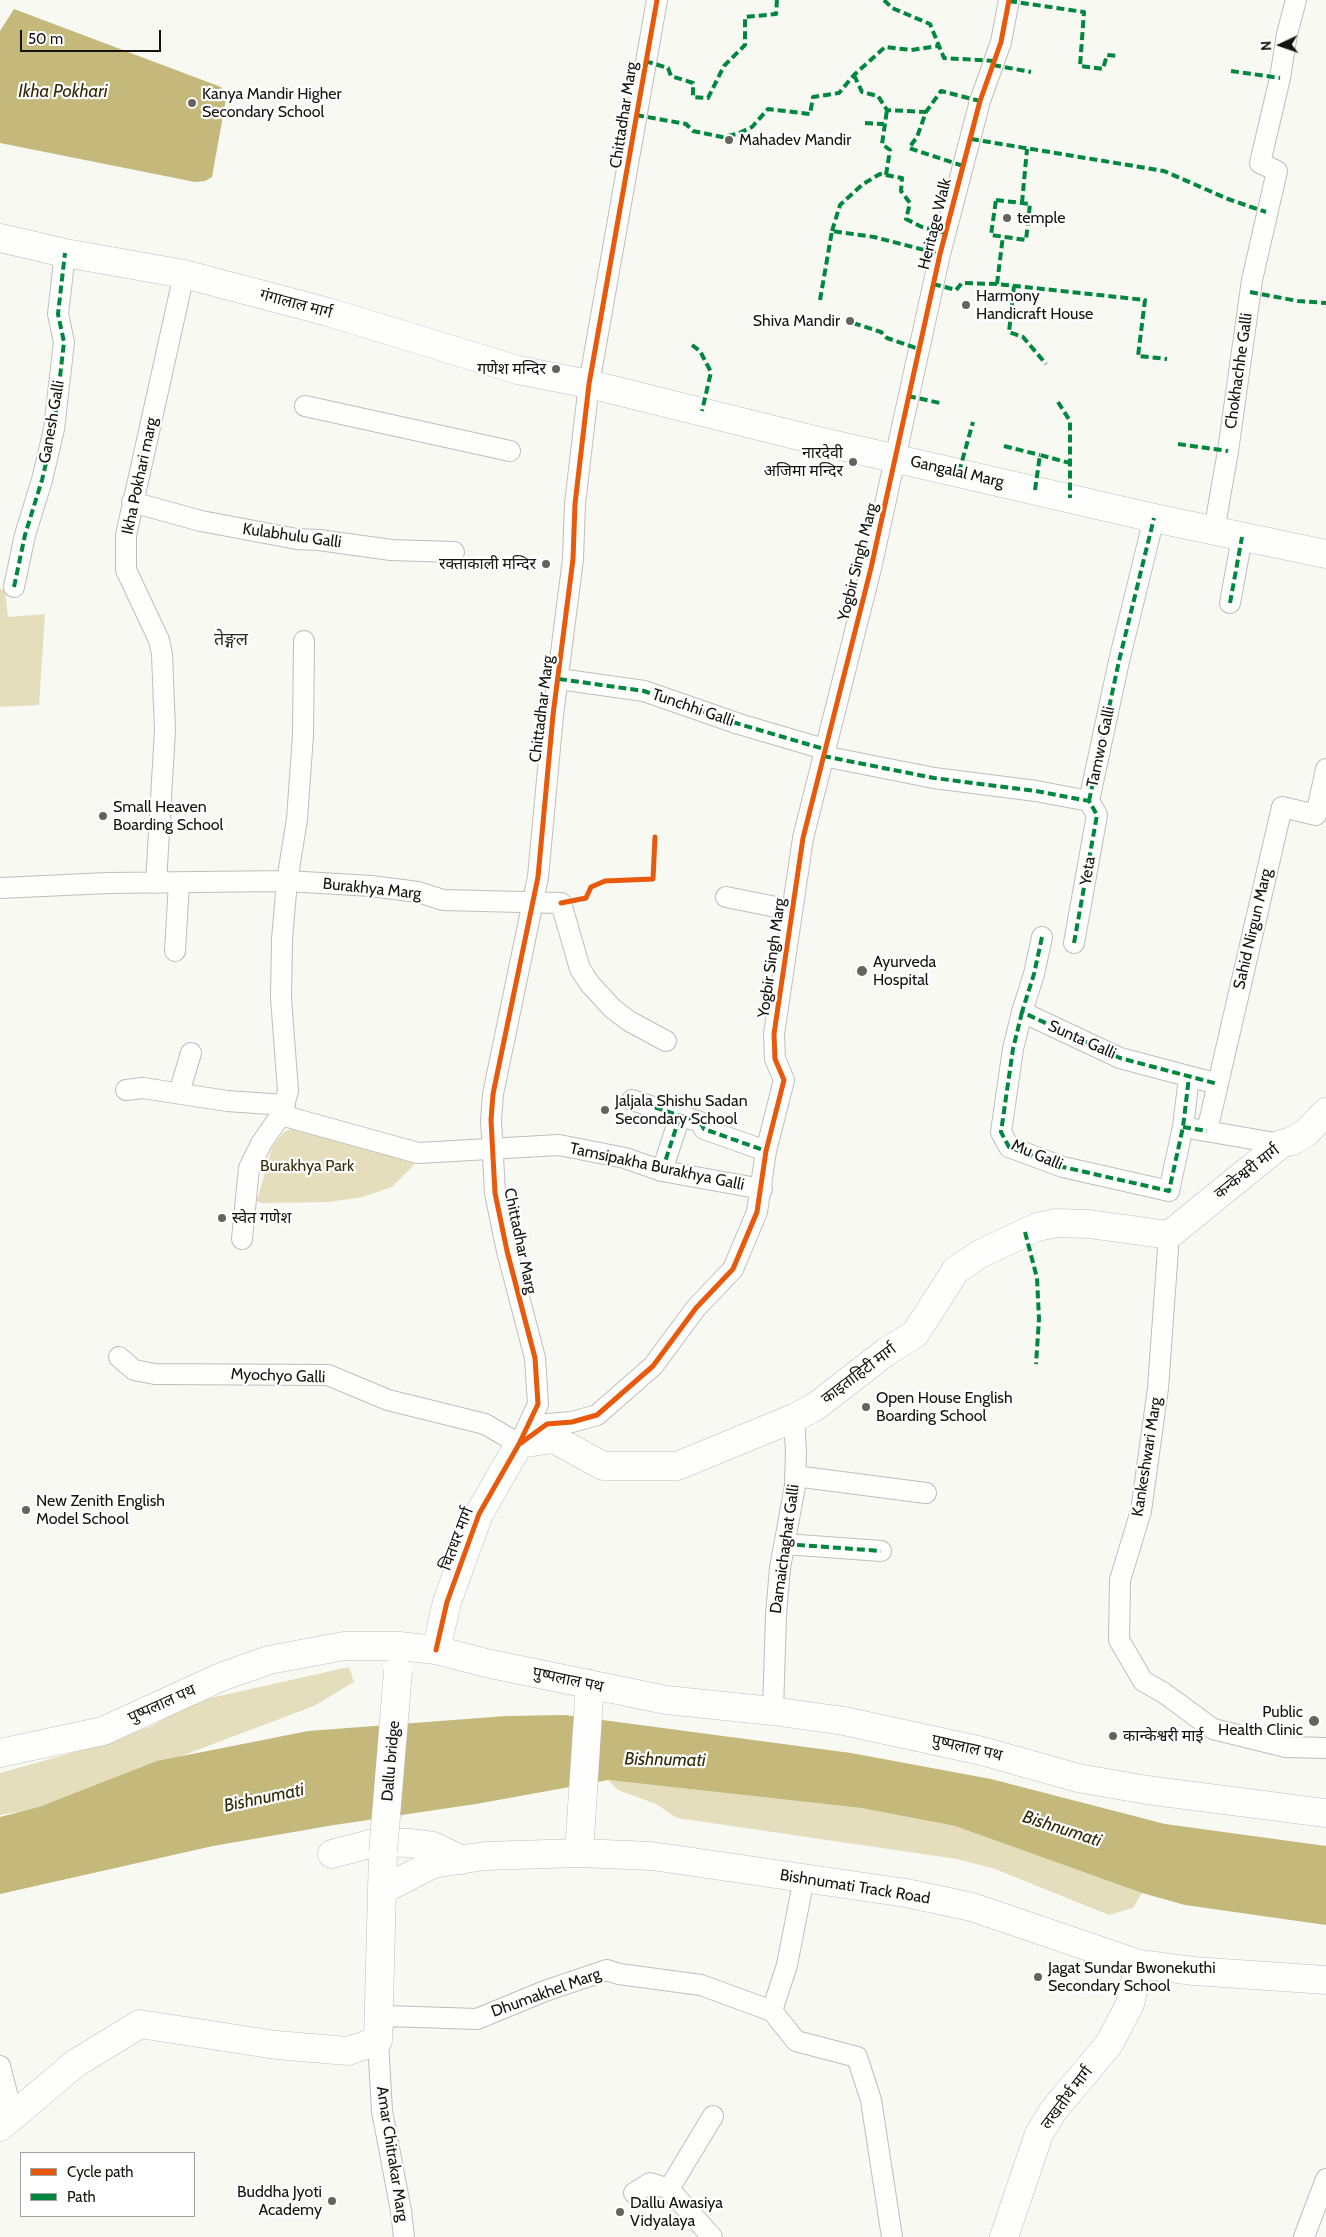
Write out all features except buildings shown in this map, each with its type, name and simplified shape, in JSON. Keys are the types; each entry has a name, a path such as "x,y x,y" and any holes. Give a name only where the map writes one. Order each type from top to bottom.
{"main road":[{"name":"गंगालाल मार्ग","path":"0,238 65,253 184,274 328,312 518,370 589,384"},
{"name":"Gangalal Marg","path":"589,384 1154,518 1326,554"},
{"name":"कन्केश्वरी मार्ग","path":"1169,1235 1280,1144 1292,1141 1306,1132 1326,1112"},
{"name":"काइताहिटी मार्ग","path":"519,1444 554,1439 603,1466 677,1466 794,1418 815,1407 886,1352 915,1334 956,1270 996,1246 1037,1227 1056,1223 1089,1224 1169,1235"},
{"name":"चितधर मार्ग","path":"436,1650 447,1602 479,1514 519,1444"},
{"name":"पुष्पलाल पथ","path":"0,1753 103,1731 221,1677 269,1660 344,1646 398,1658 436,1650 589,1691 773,1711 844,1721 982,1751 1078,1778 1147,1790 1326,1813"},
{"name":"Dallu bridge","path":"378,2041 383,1852 398,1658"},
{"path":"579,1853 589,1691"},
{"path":"332,1854 377,1842 402,1842 433,1846 462,1860"},
{"name":"Bishnumati Track Road","path":"382,1890 432,1864 484,1856 579,1853 652,1856 906,1893 972,1907 1138,1964 1194,1971 1326,1980"},
{"name":"लखतीर्थ मार्ग","path":"1004,2237 1039,2134 1053,2111 1109,2044 1130,2004 1138,1964"},
{"path":"6,2122 76,2063 140,2024 276,2045 348,2051 378,2041"}],"street":[{"name":"Chittadhar Marg","path":"519,1444 538,1404 534,1358 500,1223 492,1149 493,1094 531,901 538,877 573,559 575,504 589,384 657,0"},
{"name":"Heritage Walk","path":"896,458 940,254 980,101 1001,42 1009,0"},
{"name":"Chokhachhe Galli","path":"1214,531 1228,451 1250,292 1266,212 1277,171 1260,163 1296,0"},
{"name":"Ganesh Galli","path":"14,587 25,535 42,480 54,429 64,342 58,314 65,253"},
{"name":"Ikha Pokhari marg","path":"156,883 165,730 162,654 159,640 126,570 126,536 184,274"},
{"path":"305,406 510,450"},
{"name":"Yogbir Singh Marg","path":"519,1444 547,1424 572,1422 597,1414 653,1366 696,1308 733,1268 757,1212 762,1189 766,1151 784,1080 775,1059 774,1034 803,838 871,568 896,458"},
{"name":"Kulabhulu Galli","path":"132,502 201,521 297,539 320,540 391,550 454,552"},
{"name":"Tamwo Galli","path":"824,752 934,778 1036,791 1090,801 1119,661 1154,518"},
{"path":"1230,603 1242,537"},
{"path":"242,1239 249,1168 262,1142 283,1110 288,1091 281,998 282,939 287,881 298,801 303,735 304,640"},
{"name":"Tunchhi Galli","path":"559,679 644,692 824,752"},
{"name":"Sahid Nirgun Marg","path":"1207,1131 1282,807 1316,815 1326,769"},
{"name":"Yeta","path":"1074,943 1096,815 1090,801"},
{"name":"Burakhya Marg","path":"0,888 287,881 418,892 443,900 561,903 580,969 590,984 613,1009 629,1021 666,1041"},
{"path":"175,951 179,883"},
{"path":"726,897 792,910"},
{"path":"1022,1012 1034,974 1042,937"},
{"name":"Sunta Galli","path":"1022,1012 1120,1058 1218,1084"},
{"name":"Mu Galli","path":"1022,1012 1013,1049 1001,1132 1009,1147 1063,1167 1169,1191 1183,1127"},
{"path":"179,1093 191,1053"},
{"path":"1189,1077 1183,1127 1280,1144"},
{"name":"Tamsipakha Burakhya Galli","path":"126,1090 143,1088 283,1110 418,1153 559,1145 625,1158 662,1171 762,1189"},
{"path":"632,1100 700,1122 704,1129 766,1151"},
{"path":"662,1171 680,1116"},
{"name":"Kankeshwari Marg","path":"1169,1235 1158,1388 1142,1511 1120,1580 1119,1640 1143,1681 1164,1693 1213,1729 1286,1747 1326,1748"},
{"name":"Myochyo Galli","path":"119,1357 134,1370 155,1374 328,1375 388,1400 485,1424 519,1444"},
{"name":"Damaichaghat Galli","path":"773,1711 776,1615 784,1544 795,1476 794,1418"},
{"path":"795,1476 926,1493"},
{"path":"784,1544 881,1552"},
{"path":"804,1878 787,1964 772,2011 796,2042 857,2057 871,2100 892,2237"},
{"name":"Dhumakhel Marg","path":"378,2041 386,2016 477,2019 607,1970 619,1974 700,1985 772,2011"},
{"name":"Amar Chitrakar Marg","path":"378,2041 382,2111 401,2211 404,2237"},
{"path":"0,2066 6,2122"},
{"path":"670,2189 713,2116"},
{"path":"1304,2237 1326,2179"},
{"path":"634,2193 650,2183 670,2189 712,2237"}],"green space":[{"path":"0,589 5,590 8,617 45,614 39,705 0,707"},
{"name":"Burakhya Park","path":"300,1125 421,1158 392,1187 363,1197 329,1202 262,1203 257,1201 272,1147 284,1132"},
{"path":"349,1667 354,1682 314,1706 46,1807 0,1815 0,1773 111,1742 154,1725 188,1703"},
{"path":"608,1780 861,1808 955,1826 1142,1893 1133,1908 1109,1915 995,1869 957,1859 677,1818 656,1804 618,1790"}],"water":[{"name":"Ikha Pokhari","path":"14,9 221,87 226,99 212,177 205,181 195,182 0,143 0,31"},
{"name":"Bishnumati","path":"565,1715 851,1753 991,1779 1165,1824 1326,1846 1326,1925 1185,1905 1142,1893 955,1826 861,1808 608,1780 476,1804 334,1825 213,1846 0,1894 0,1817 39,1807 157,1761 308,1731 506,1716"}],"marked path":[{"path":"645,61 668,68 671,76 693,83 693,97 708,98 724,66 745,45 745,17 776,14 777,0"},
{"path":"884,0 892,8 930,24 944,58 994,61"},
{"path":"1009,1 1084,12 1080,66 1103,69 1107,55 1117,56"},
{"path":"636,115 686,124 693,131 722,137 737,134 752,127 768,109 810,114 813,97 839,93 854,75 885,47 911,50 938,46"},
{"path":"993,65 1031,72"},
{"path":"1231,71 1280,78"},
{"path":"854,75 862,92 878,96 887,110 926,112"},
{"path":"963,166 909,148 917,137 926,112 941,91 980,101"},
{"path":"886,175 890,150 882,144 887,110"},
{"path":"865,123 884,124"},
{"path":"971,139 1164,171 1228,199 1266,212"},
{"path":"1022,203 1027,149"},
{"path":"832,231 840,205 863,184 880,174 902,178 901,191 910,203 906,219 922,227 946,233"},
{"path":"996,200 1030,204 1026,240 991,235 996,200"},
{"path":"820,300 832,231 874,237 940,254"},
{"path":"997,284 1003,236"},
{"path":"14,587 25,535 42,480 54,429 64,342 58,314 65,253"},
{"path":"933,284 956,290 962,283 997,284 1145,300 1138,356 1167,359"},
{"path":"1014,286 1009,332 1023,337 1046,364"},
{"path":"1250,292 1298,301 1326,303"},
{"path":"853,323 881,332 887,338 919,349"},
{"path":"692,345 700,351 711,372 702,411"},
{"path":"908,396 940,403"},
{"path":"1058,402 1070,421 1070,498"},
{"path":"959,472 973,422"},
{"path":"1178,444 1228,451"},
{"path":"1004,446 1040,455"},
{"path":"1035,490 1040,455 1070,463"},
{"path":"1089,801 1119,661 1154,518"},
{"path":"1230,603 1242,537"},
{"path":"559,679 644,691 739,724 824,749"},
{"path":"823,756 934,778 1036,791 1089,801"},
{"path":"1074,943 1097,815 1089,801"},
{"path":"1042,937 1034,974 1022,1012 1120,1058 1218,1084"},
{"path":"1022,1012 1013,1049 1001,1132 1009,1147 1063,1167 1169,1191 1183,1127 1189,1077"},
{"path":"632,1100 700,1122 704,1129 766,1151"},
{"path":"662,1171 680,1116"},
{"path":"1183,1127 1207,1131"},
{"path":"1025,1232 1037,1278 1039,1319 1036,1364"},
{"path":"785,1544 881,1551"}],"cycle path":[{"path":"436,1650 447,1602 479,1514 519,1444 538,1404 535,1358 507,1251 495,1193 491,1120 493,1094 538,877 553,715 573,559 575,504 589,384 657,0"},
{"path":"521,1443 547,1424 572,1422 597,1415 653,1366 696,1308 733,1269 757,1212 766,1151 784,1080 775,1059 774,1034 803,838 871,568 940,254 980,101 1001,42 1009,0"},
{"path":"561,903 586,898 591,887 605,881 653,879 655,837"}],"place":[{"name":"Kanya Mandir Higher Secondary School","path":"192,103"},
{"name":"Mahadev Mandir","path":"729,140"},
{"name":"temple","path":"1007,218"},
{"name":"Harmony Handicraft House","path":"966,305"},
{"name":"Shiva Mandir","path":"850,321"},
{"name":"गणेश मन्दिर","path":"556,369"},
{"name":"नारदेवी अजिमा मन्दिर","path":"853,462"},
{"name":"रक्ताकाली मन्दिर","path":"546,564"},
{"name":"Small Heaven Boarding School","path":"103,816"},
{"name":"Ayurveda Hospital","path":"862,971"},
{"name":"Jaljala Shishu Sadan Secondary School","path":"605,1110"},
{"name":"स्वेत गणेश","path":"222,1218"},
{"name":"Open House English Boarding School","path":"866,1407"},
{"name":"New Zenith English Model School","path":"26,1510"},
{"name":"Public Health Clinic","path":"1314,1721"},
{"name":"कान्केश्वरी माई","path":"1113,1736"},
{"name":"Jagat Sundar Bwonekuthi Secondary School","path":"1038,1977"},
{"name":"Buddha Jyoti Academy","path":"332,2201"},
{"name":"Dallu Awasiya Vidyalaya","path":"620,2212"}],"district":[{"name":"तेङ्गल","path":"231,640"}]}
